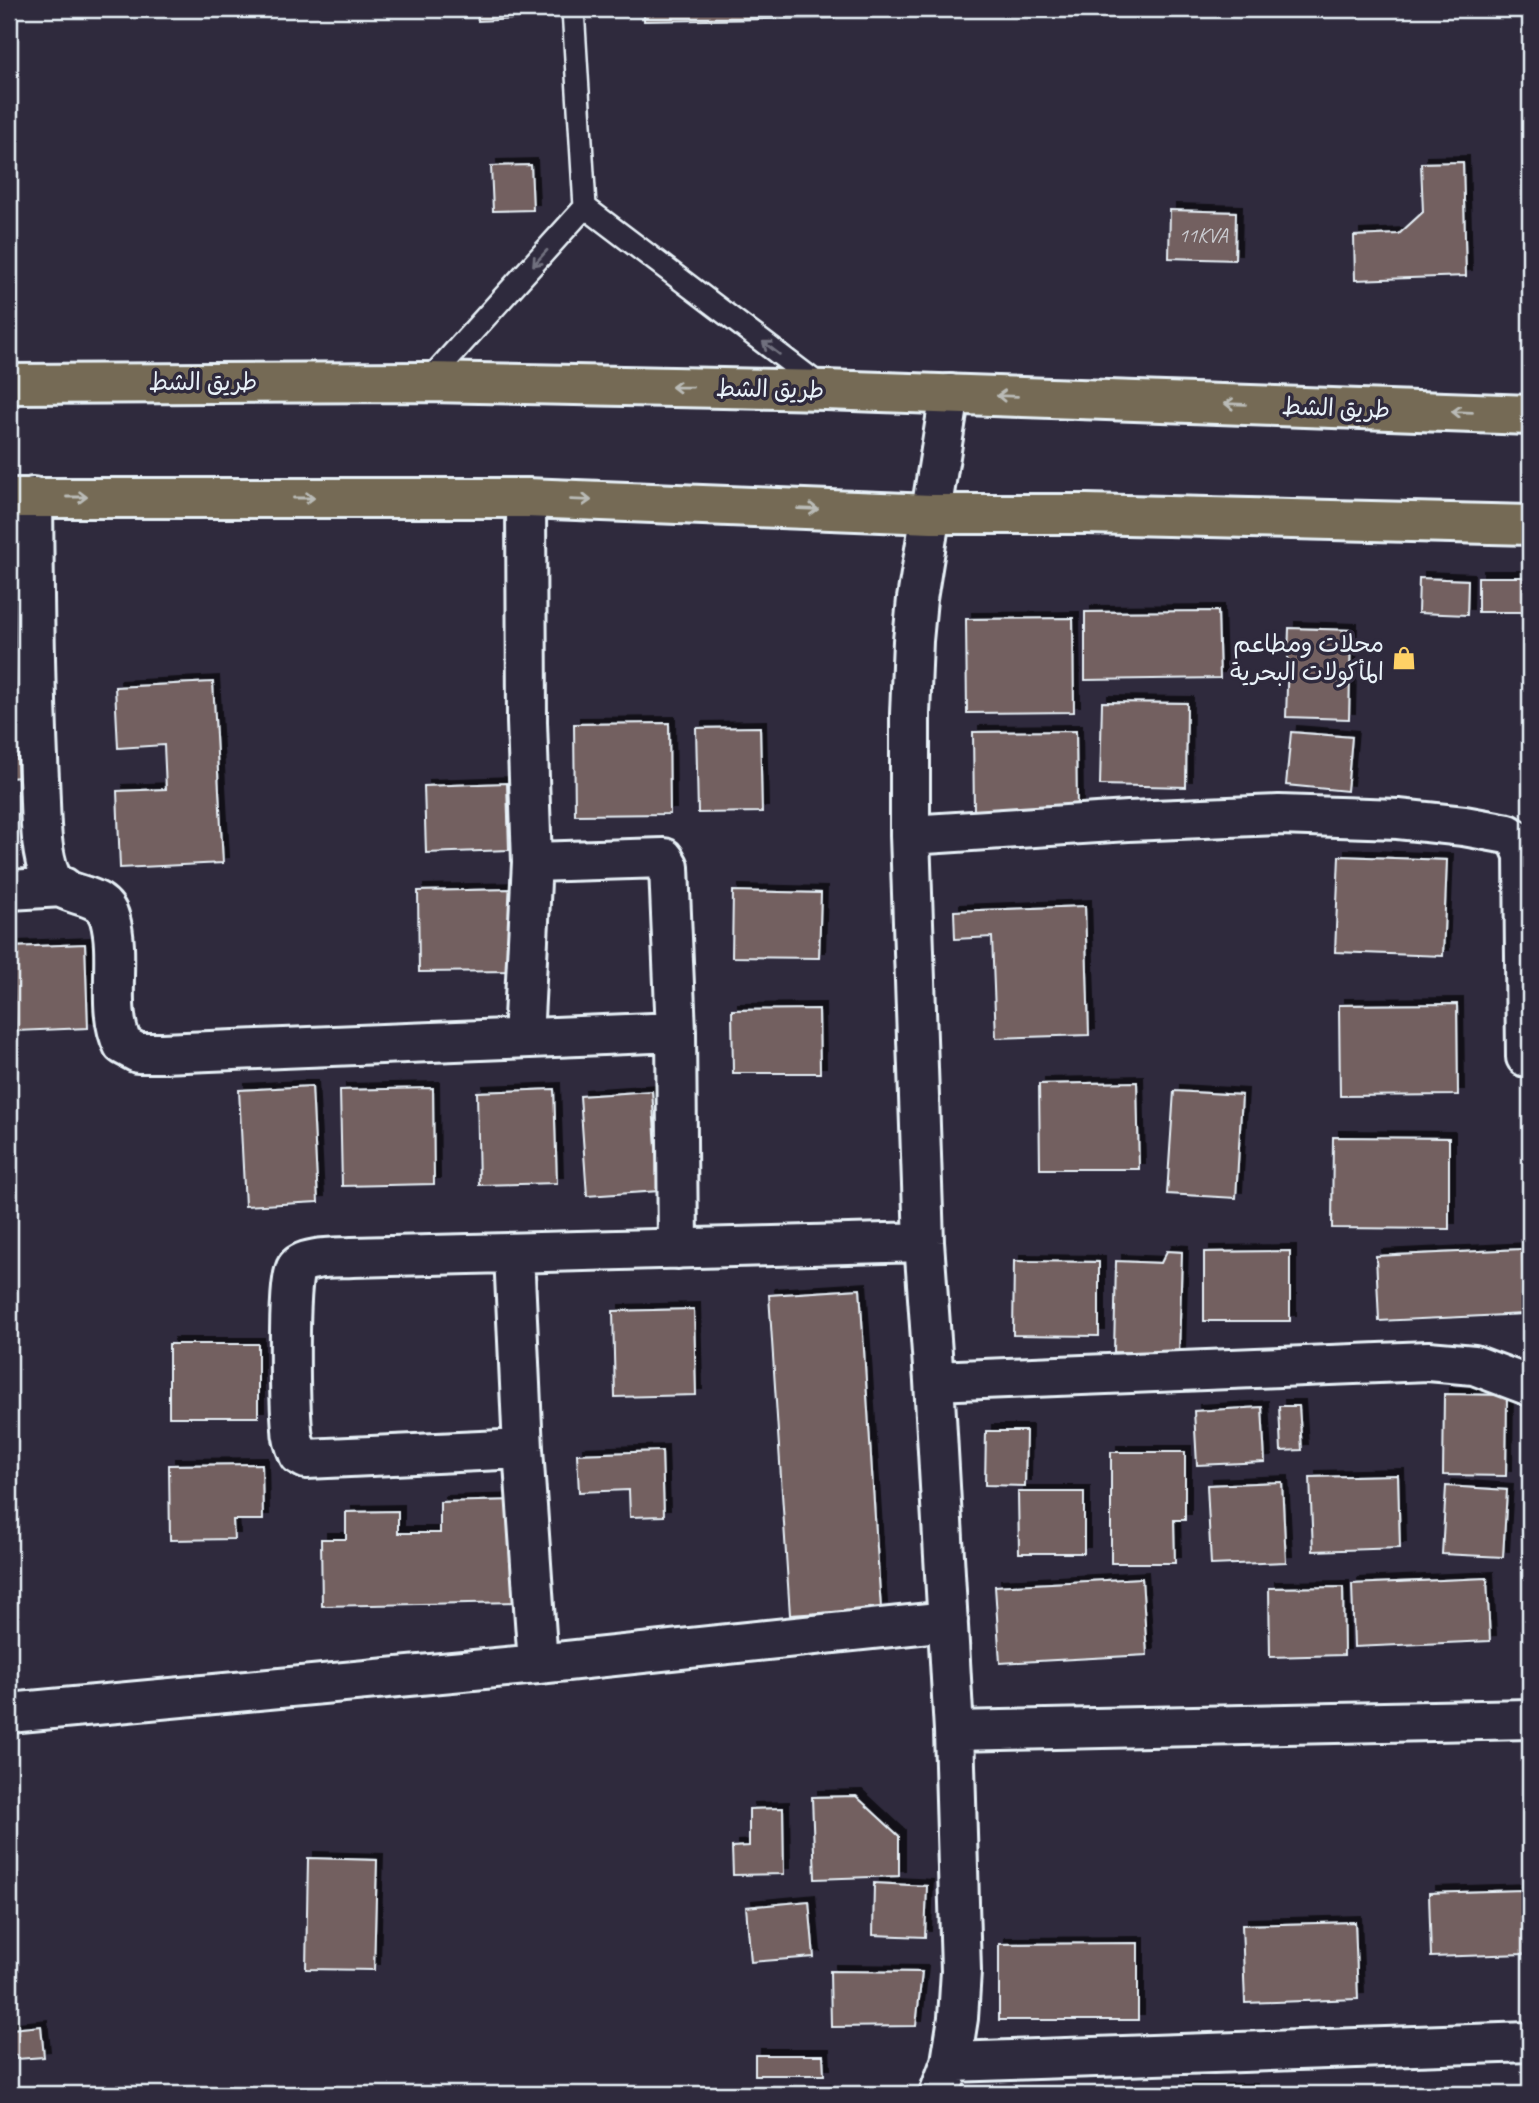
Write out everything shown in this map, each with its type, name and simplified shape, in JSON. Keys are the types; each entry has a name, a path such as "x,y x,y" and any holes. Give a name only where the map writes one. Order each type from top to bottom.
{"highway":[{"name":"طريق الشط","path":"9,384 427,382 825,390 1530,415"},
{"path":"21,498 526,498 932,514 1086,514 1530,525"}],"street":[{"path":"950,394 917,599 913,641 910,835 923,1242 934,1381 954,1731 961,1971 958,2018 945,2078 1530,2042"},
{"path":"21,498 22,646 39,772 46,859 55,883 102,903 108,911 113,935 116,1028 123,1045 138,1053 676,1032"},
{"path":"523,1038 532,862 527,722 526,498"},
{"path":"910,835 1128,821 1279,815 1398,819 1508,834 1518,841 1524,855 1526,1057"},
{"path":"532,862 664,858 669,867 676,1032 678,1249"},
{"path":"9,890 63,887"},
{"path":"523,1449 306,1460 299,1455 292,1431 292,1278 296,1267 304,1261 323,1258 923,1242"},
{"path":"514,1254 523,1449 538,1664"},
{"path":"934,1381 1427,1361 1474,1365 1530,1387"},
{"path":"9,1713 538,1664 948,1621"},
{"path":"954,1731 1530,1719"}],"lane":[{"path":"427,382 586,207 573,9"},
{"path":"586,207 825,390"}],"building":[{"path":"477,9 538,9 539,18 478,21"},
{"path":"644,9 834,9 834,18 644,21"},
{"path":"872,9 1061,9 1061,12 872,14"},
{"path":"1463,162 1466,276 1355,280 1354,236 1399,234 1423,212 1421,163"},
{"path":"531,165 533,210 493,211 491,166"},
{"path":"1170,210 1236,212 1235,260 1169,258"},
{"path":"1478,577 1530,577 1530,612 1478,612"},
{"path":"1419,578 1468,580 1467,615 1418,613"},
{"path":"1218,611 1220,678 1085,680 1085,612"},
{"path":"1073,618 1074,712 967,713 966,619"},
{"path":"1289,628 1351,630 1349,719 1286,717"},
{"path":"9,675 22,777 9,778"},
{"path":"213,682 223,863 120,868 117,791 166,789 164,745 118,748 115,687"},
{"path":"1102,702 1187,703 1186,787 1100,785"},
{"path":"669,723 670,814 575,815 574,724"},
{"path":"760,727 762,812 698,813 696,728"},
{"path":"1076,731 1077,810 974,812 973,732"},
{"path":"1291,732 1352,737 1347,791 1286,785"},
{"path":"507,783 509,850 426,853 424,786"},
{"path":"1339,856 1447,860 1443,956 1335,952"},
{"path":"515,889 516,971 419,972 418,891"},
{"path":"733,891 821,893 819,958 732,957"},
{"path":"1085,906 1089,1035 996,1038 992,937 955,939 954,911"},
{"path":"85,944 88,1028 16,1031 12,947"},
{"path":"1457,1004 1458,1095 1340,1096 1339,1005"},
{"path":"819,1009 820,1073 733,1073 732,1010"},
{"path":"1137,1082 1139,1169 1040,1169 1039,1084"},
{"path":"312,1086 318,1202 245,1206 239,1090"},
{"path":"433,1088 434,1184 342,1186 340,1090"},
{"path":"554,1089 557,1183 479,1185 477,1092"},
{"path":"652,1091 659,1191 587,1196 580,1096"},
{"path":"1174,1091 1242,1095 1236,1198 1167,1194"},
{"path":"1333,1137 1449,1138 1449,1229 1332,1228"},
{"path":"1522,1249 1525,1314 1379,1321 1376,1256"},
{"path":"1167,1251 1182,1252 1179,1354 1114,1352 1116,1261 1161,1263"},
{"path":"1290,1251 1290,1321 1204,1321 1204,1252"},
{"path":"1014,1261 1099,1262 1099,1336 1013,1335"},
{"path":"860,1289 881,1609 790,1615 769,1295"},
{"path":"694,1309 696,1395 615,1397 613,1311"},
{"path":"169,1344 258,1344 258,1417 169,1417"},
{"path":"1444,1394 1507,1395 1506,1476 1443,1475"},
{"path":"1279,1406 1299,1406 1302,1450 1281,1451"},
{"path":"1262,1407 1265,1462 1197,1465 1194,1411"},
{"path":"986,1431 1026,1431 1025,1486 985,1485"},
{"path":"662,1451 664,1516 630,1517 629,1490 579,1492 577,1454"},
{"path":"1111,1452 1185,1452 1185,1520 1174,1520 1175,1563 1111,1563"},
{"path":"262,1464 263,1520 233,1520 234,1539 170,1540 169,1465"},
{"path":"1398,1475 1400,1548 1313,1551 1310,1477"},
{"path":"1282,1482 1286,1562 1211,1565 1207,1485"},
{"path":"1446,1486 1507,1490 1503,1557 1442,1554"},
{"path":"1018,1492 1084,1492 1084,1553 1019,1553"},
{"path":"520,1500 522,1602 322,1606 321,1539 346,1539 346,1512 398,1511 398,1533 440,1533 440,1502"},
{"path":"1142,1578 1147,1655 1000,1663 995,1586"},
{"path":"1487,1578 1490,1641 1354,1647 1352,1584"},
{"path":"1343,1587 1344,1655 1270,1657 1269,1588"},
{"path":"856,1796 899,1836 899,1876 815,1879 812,1797"},
{"path":"783,1808 784,1874 733,1875 732,1847 749,1846 749,1809"},
{"path":"308,1858 377,1860 374,1970 306,1969"},
{"path":"874,1883 927,1886 925,1937 873,1935"},
{"path":"1523,1890 1525,1954 1431,1957 1429,1893"},
{"path":"809,1901 814,1957 751,1962 746,1907"},
{"path":"1355,1922 1358,1999 1245,2003 1242,1925"},
{"path":"1138,1943 1138,2020 999,2020 999,1944"},
{"path":"830,1971 922,1972 916,2026 831,2027"},
{"path":"9,1992 12,2029 41,2026 44,2057 17,2059 17,2055 9,2056"},
{"path":"755,2055 823,2055 824,2075 755,2075"},
{"path":"825,2090 825,2094 756,2094"},
{"path":"1180,2090 1252,2090 1252,2094 1180,2094"}],"place":[{"name":"محلات ومطاعم المأكولات البحرية","path":"1404,658"}]}
